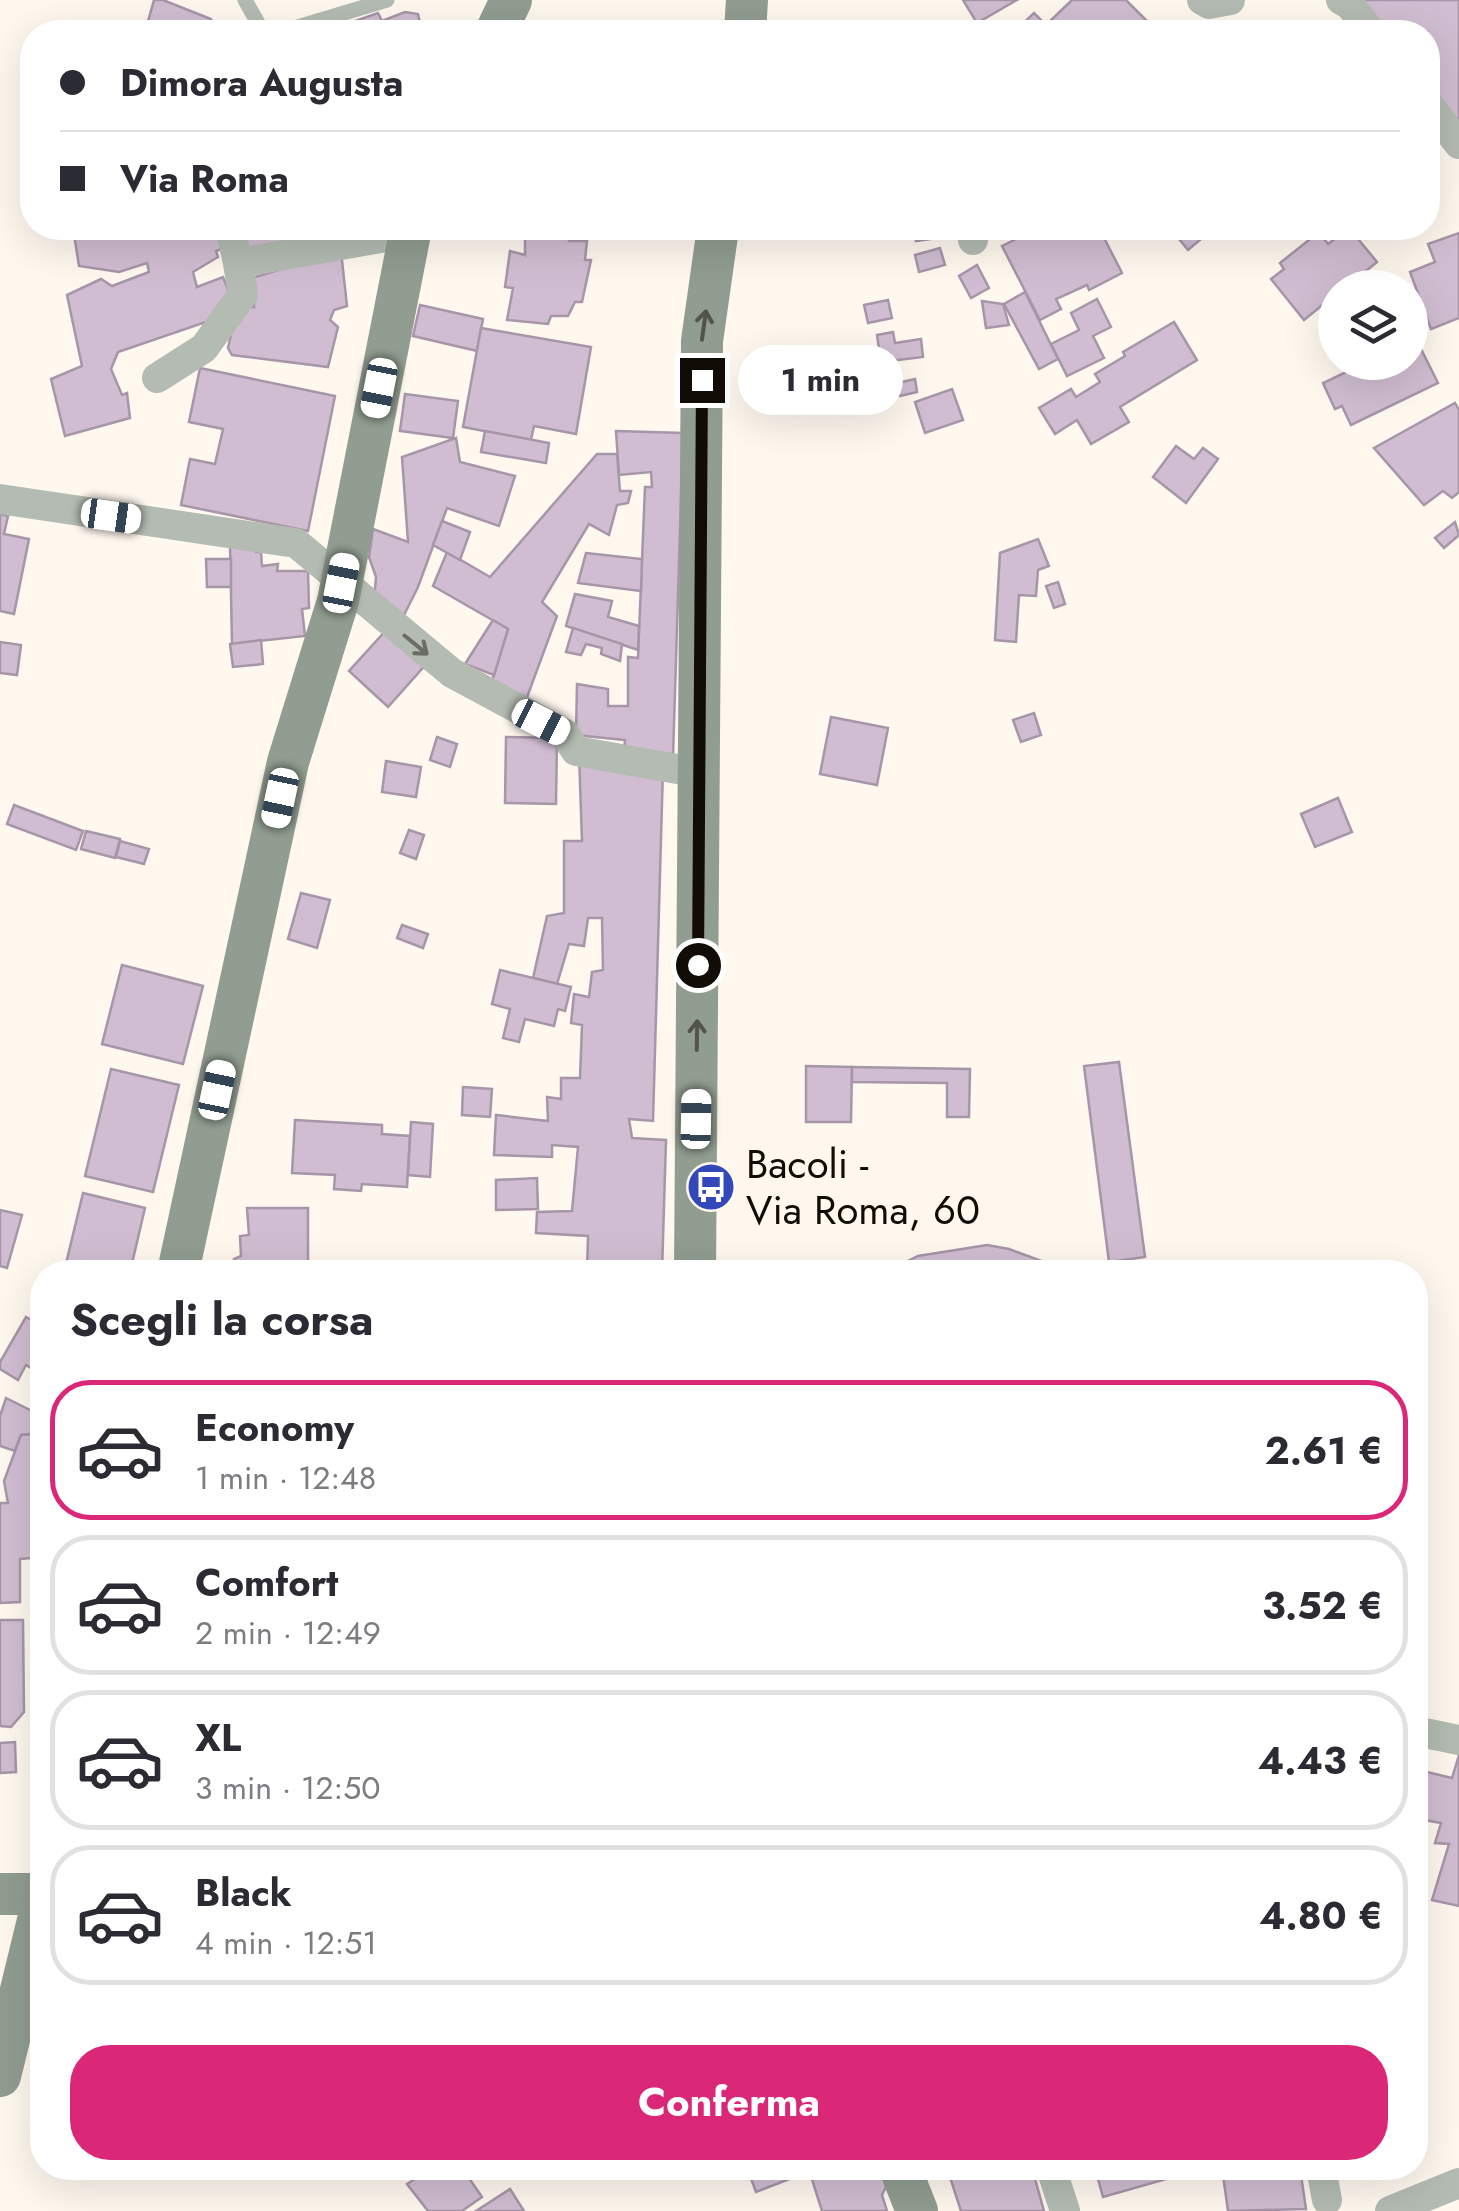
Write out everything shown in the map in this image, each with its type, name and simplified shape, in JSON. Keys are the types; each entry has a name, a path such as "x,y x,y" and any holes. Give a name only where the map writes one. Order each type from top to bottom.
{"main road":[{"path":"181,1260 288,762 341,583 408,240"},
{"path":"694,1260 702,341 716,240"},
{"path":"0,1894 30,1894"},
{"path":"0,2076 30,1953"},
{"path":"904,2180 916,2211"}],"street":[{"path":"1202,0 1209,4 1230,0"},
{"path":"1340,0 1350,5 1362,20"},
{"path":"1440,119 1459,144"},
{"path":"157,378 204,348 242,294 233,240"},
{"path":"238,263 358,240"},
{"path":"0,499 296,544 452,674 565,734 576,751 700,773"},
{"path":"1428,1734 1459,1740"},
{"path":"1055,2180 1065,2211"},
{"path":"1323,2180 1327,2200"},
{"path":"1390,2211 1459,2183"}],"lane":[{"path":"321,20 387,0"}],"building":[{"path":"154,0 211,19 211,20 148,20"},
{"path":"963,0 1017,0 982,20 975,20"},
{"path":"1072,0 1126,0 1146,20 1051,20"},
{"path":"1353,0 1459,0 1459,128 1440,107 1440,20 1377,20"},
{"path":"405,12 418,14 419,20 385,20"},
{"path":"378,13 382,20 358,20"},
{"path":"1459,233 1459,318 1431,329 1428,270 1415,270 1435,262 1428,244"},
{"path":"75,240 222,240 224,248 216,251 218,257 193,272 197,287 223,277 229,292 206,322 118,352 111,369 122,395 127,393 130,418 65,436 51,379 82,366 67,295 101,279 112,286 149,272 147,263 119,272 79,266"},
{"path":"246,240 303,240 247,252"},
{"path":"525,240 587,241 585,260 591,260 582,302 575,302 568,316 551,316 548,324 507,320 513,288 505,287 510,251 525,255"},
{"path":"1014,240 1105,240 1122,273 1089,290 1087,285 1056,299 1061,309 1040,320 1002,246"},
{"path":"1180,240 1200,240 1188,250"},
{"path":"1309,240 1325,240 1328,244 1333,240 1359,240 1377,262 1367,270 1318,270 1318,309 1304,320 1271,279 1284,269 1280,263"},
{"path":"940,248 945,265 919,272 915,255"},
{"path":"341,251 347,306 334,310 330,320 338,327 328,367 232,355 228,348 234,321 244,306 254,307 252,278"},
{"path":"977,265 989,288 971,298 959,276"},
{"path":"1025,292 1058,359 1039,369 1004,304"},
{"path":"1097,299 1111,327 1093,336 1104,358 1067,376 1051,344 1079,330 1071,313"},
{"path":"888,300 892,318 868,323 864,305"},
{"path":"982,301 1003,304 1009,325 986,328"},
{"path":"420,305 483,319 477,351 413,336"},
{"path":"1174,322 1197,360 1120,407 1129,422 1091,444 1077,420 1055,434 1039,408 1071,389 1076,397 1100,382 1095,374"},
{"path":"481,328 591,347 576,434 534,426 531,440 463,427"},
{"path":"893,332 895,343 921,339 923,357 881,362 877,335"},
{"path":"1428,363 1438,383 1351,425 1342,406 1335,409 1323,383 1428,380"},
{"path":"200,368 335,396 308,531 181,505 190,459 215,464 223,429 189,422"},
{"path":"915,379 917,392 900,396 897,383"},
{"path":"952,389 963,420 925,433 915,402"},
{"path":"405,394 458,401 453,438 400,431"},
{"path":"1455,403 1459,410 1459,492 1452,498 1443,491 1424,505 1374,448"},
{"path":"485,431 549,443 546,463 481,452"},
{"path":"616,431 683,433 673,757 624,751 625,740 576,735 577,684 608,689 608,706 628,706 628,657 638,658 645,487 652,487 651,472 619,475"},
{"path":"456,438 460,462 515,476 499,526 447,508 402,619 374,600 376,577 369,557 373,529 408,542 402,457"},
{"path":"1176,446 1194,459 1203,448 1218,459 1186,503 1153,477"},
{"path":"597,454 617,454 620,491 631,491 628,503 617,505 609,535 589,524 542,602 557,616 526,700 492,681 508,629 433,586 447,552 490,577"},
{"path":"0,514 8,516 4,534 29,539 14,614 0,611"},
{"path":"442,521 470,532 460,560 433,545"},
{"path":"1455,522 1459,535 1444,548 1435,538"},
{"path":"1038,539 1049,566 1038,570 1036,596 1019,595 1016,642 995,640 1000,553"},
{"path":"255,543 256,552 261,552 262,566 278,564 277,571 308,571 309,608 302,609 305,636 232,644 230,545"},
{"path":"586,553 642,559 641,591 578,583"},
{"path":"206,559 231,559 231,587 207,587"},
{"path":"1058,582 1065,604 1054,608 1046,586"},
{"path":"575,594 612,601 608,617 639,626 638,650 566,626"},
{"path":"493,620 508,629 494,675 465,664"},
{"path":"389,627 428,662 388,707 349,671"},
{"path":"573,628 622,644 620,661 601,654 602,648 586,644 581,655 566,652"},
{"path":"261,640 263,664 233,667 230,644"},
{"path":"0,642 21,645 17,675 0,673"},
{"path":"1034,713 1041,735 1021,742 1013,720"},
{"path":"831,717 888,728 877,785 820,774"},
{"path":"437,737 457,744 450,767 430,760"},
{"path":"506,737 557,738 556,804 505,803"},
{"path":"579,754 663,768 653,1121 629,1119 632,1138 666,1140 662,1260 587,1260 588,1236 536,1233 537,1212 572,1211 578,1147 552,1145 552,1157 494,1155 496,1115 548,1121 547,1097 561,1099 561,1078 580,1078 582,1025 571,1023 574,994 589,997 592,972 603,970 602,918 588,918 584,946 569,944 557,984 533,978 547,916 564,913 564,841 582,841"},
{"path":"386,761 421,767 416,797 382,792"},
{"path":"1338,798 1352,832 1315,847 1301,814"},
{"path":"14,805 83,831 76,850 7,824"},
{"path":"409,830 424,835 416,859 400,853"},
{"path":"86,831 120,839 115,858 81,849"},
{"path":"120,841 149,849 144,864 116,857"},
{"path":"301,893 330,900 317,948 288,939"},
{"path":"402,925 428,934 423,948 397,938"},
{"path":"122,965 203,986 183,1064 102,1044"},
{"path":"500,970 571,987 565,1011 558,1009 554,1026 525,1019 519,1042 503,1038 510,1009 492,1004"},
{"path":"1119,1062 1145,1257 1109,1260 1084,1066"},
{"path":"806,1066 852,1067 851,1122 806,1122"},
{"path":"852,1067 970,1069 969,1117 947,1117 947,1083 852,1082"},
{"path":"111,1069 179,1085 153,1192 85,1176"},
{"path":"463,1087 492,1089 490,1117 462,1115"},
{"path":"295,1120 382,1125 382,1134 410,1136 407,1187 362,1184 361,1191 334,1189 335,1175 292,1173"},
{"path":"411,1122 433,1124 430,1177 408,1175"},
{"path":"537,1178 538,1209 496,1210 496,1180"},
{"path":"83,1193 145,1208 133,1260 67,1260"},
{"path":"247,1208 308,1208 308,1260 234,1260 241,1256 240,1236 249,1235"},
{"path":"0,1210 22,1215 7,1268 0,1266"},
{"path":"987,1245 1039,1260 910,1260"},
{"path":"26,1317 30,1319 30,1368 26,1365 18,1380 0,1369 0,1362"},
{"path":"6,1398 30,1410 30,1434 21,1435 15,1451 0,1446 0,1416"},
{"path":"21,1435 30,1435 30,1558 20,1559 20,1602 0,1603 0,1503 8,1503 4,1481"},
{"path":"0,1620 23,1620 24,1712 11,1727 0,1726"},
{"path":"15,1742 16,1772 0,1773 0,1743"},
{"path":"1459,1755 1459,1906 1432,1900 1449,1844 1435,1843 1441,1823 1428,1821 1428,1772 1452,1778"},
{"path":"413,2180 470,2180 482,2197 462,2211 428,2211 407,2184"},
{"path":"752,2180 787,2180 756,2192"},
{"path":"812,2180 885,2180 882,2195 887,2211 822,2211"},
{"path":"951,2180 1035,2180 1044,2211 961,2211"},
{"path":"1098,2180 1163,2180 1103,2197"},
{"path":"1224,2180 1302,2180 1306,2209 1228,2211"},
{"path":"510,2189 524,2211 476,2211"}],"place":[{"name":"Bacoli - Via Roma, 60","path":"711,1187"}],"route":[{"path":"698,965 702,380"}]}
